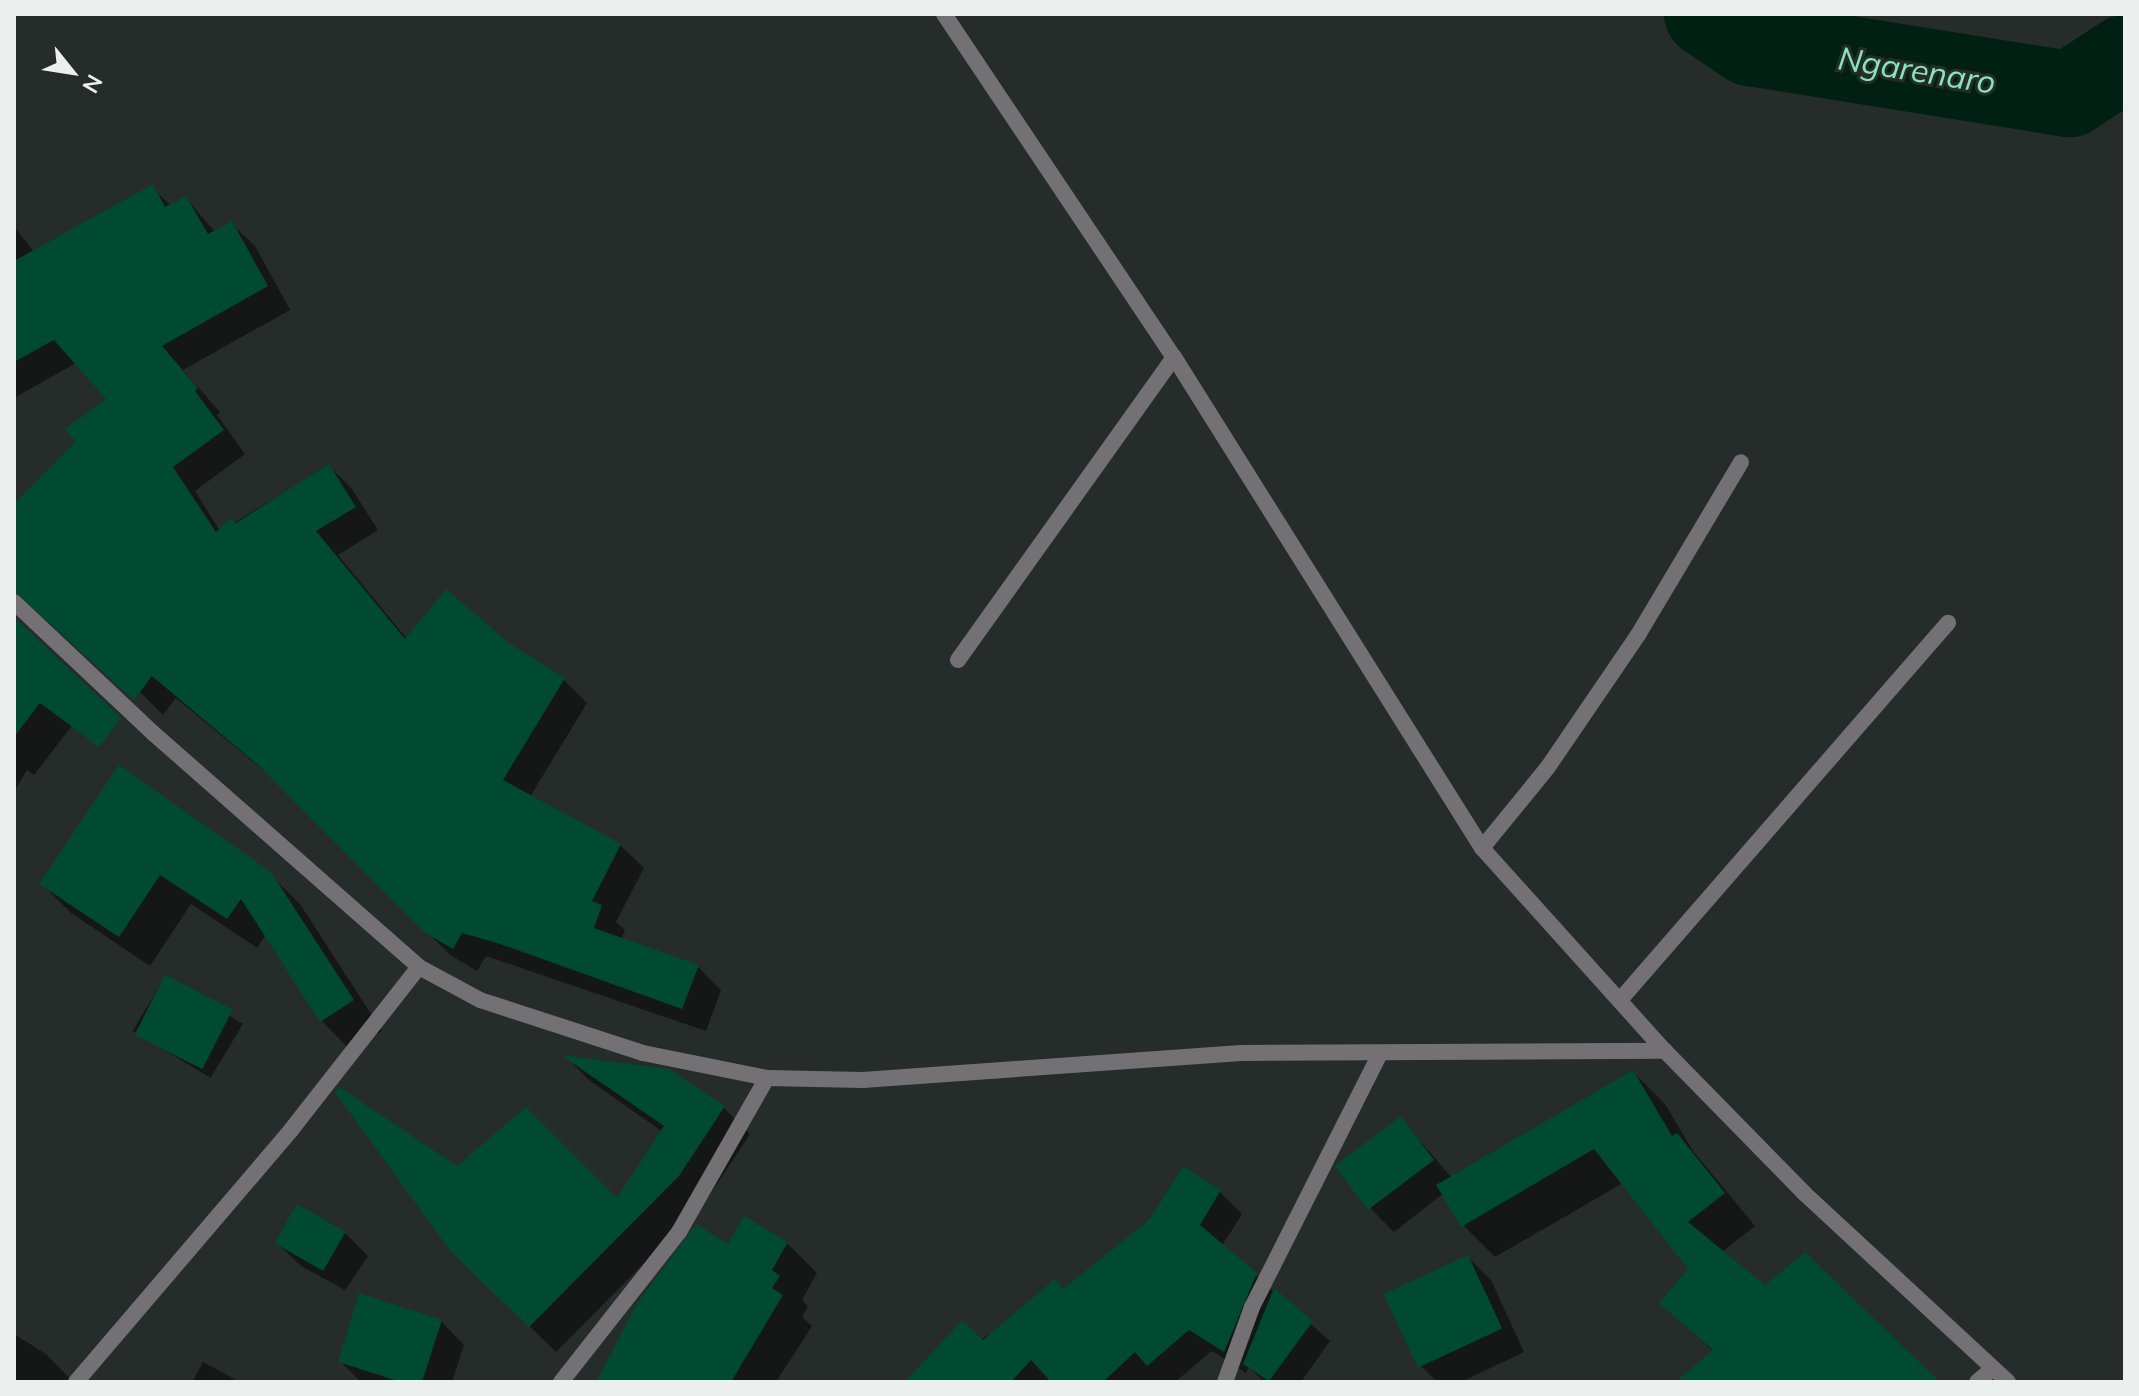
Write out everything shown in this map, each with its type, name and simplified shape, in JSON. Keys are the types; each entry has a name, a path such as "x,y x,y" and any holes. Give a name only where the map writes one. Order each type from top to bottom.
{"street":[{"path":"944,14 1174,357 1482,848 1665,1051 1804,1193 2008,1382"},
{"path":"958,660 1174,357"},
{"path":"1482,848 1548,767 1638,635 1741,462"},
{"path":"14,602 153,733 419,967 480,1000 643,1053 767,1078 932,1077 1241,1053 1665,1051"},
{"path":"1620,1000 1948,623"},
{"path":"76,1382 291,1130 419,967"},
{"path":"1225,1382 1252,1307 1380,1054"},
{"path":"561,1382 679,1232 767,1078"},
{"path":"1977,1382 1993,1368"}],"building":[{"path":"153,184 165,207 186,196 208,234 232,221 268,286 162,346 198,388 195,391 224,430 173,467 216,532 231,518 236,523 329,464 356,507 316,531 405,639 446,589 510,644 565,678 503,780 621,844 592,901 602,905 594,928 699,965 682,1009 500,944 462,933 453,949 424,932 259,766 152,676 134,700 14,591 14,504 75,442 65,429 106,399 54,340 14,362 14,261"},
{"path":"14,617 121,718 99,747 40,703 14,737"},
{"path":"119,765 271,872 354,1000 320,1022 241,899 227,919 160,875 119,937 39,884"},
{"path":"165,975 233,1010 202,1069 135,1035"},
{"path":"561,1055 669,1069 725,1106 679,1176 529,1327 451,1252 335,1092 339,1087 457,1166 526,1107 617,1198 664,1126"},
{"path":"1633,1070 1672,1136 1677,1133 1725,1193 1688,1222 1765,1285 1805,1252 1940,1382 1676,1382 1713,1350 1659,1303 1688,1269 1594,1149 1461,1227 1436,1185"},
{"path":"1401,1116 1434,1160 1368,1210 1335,1166"},
{"path":"1183,1166 1221,1190 1200,1225 1257,1273 1224,1352 1189,1330 1147,1366 1135,1352 1103,1382 1051,1382 1031,1360 1011,1382 905,1382 962,1320 983,1340 1055,1279 1063,1289 1150,1219"},
{"path":"297,1204 345,1232 323,1271 274,1243"},
{"path":"744,1216 788,1242 772,1270 780,1276 772,1288 783,1295 731,1382 596,1382 638,1302 696,1224 728,1244"},
{"path":"1468,1255 1502,1328 1418,1368 1384,1294"},
{"path":"1274,1288 1313,1321 1269,1381 1243,1364"},
{"path":"359,1293 442,1320 422,1382 401,1382 338,1362"}],"waterway":[{"name":"Ngarenaro","path":"1707,14 1750,43 2070,94 2125,58"}]}
